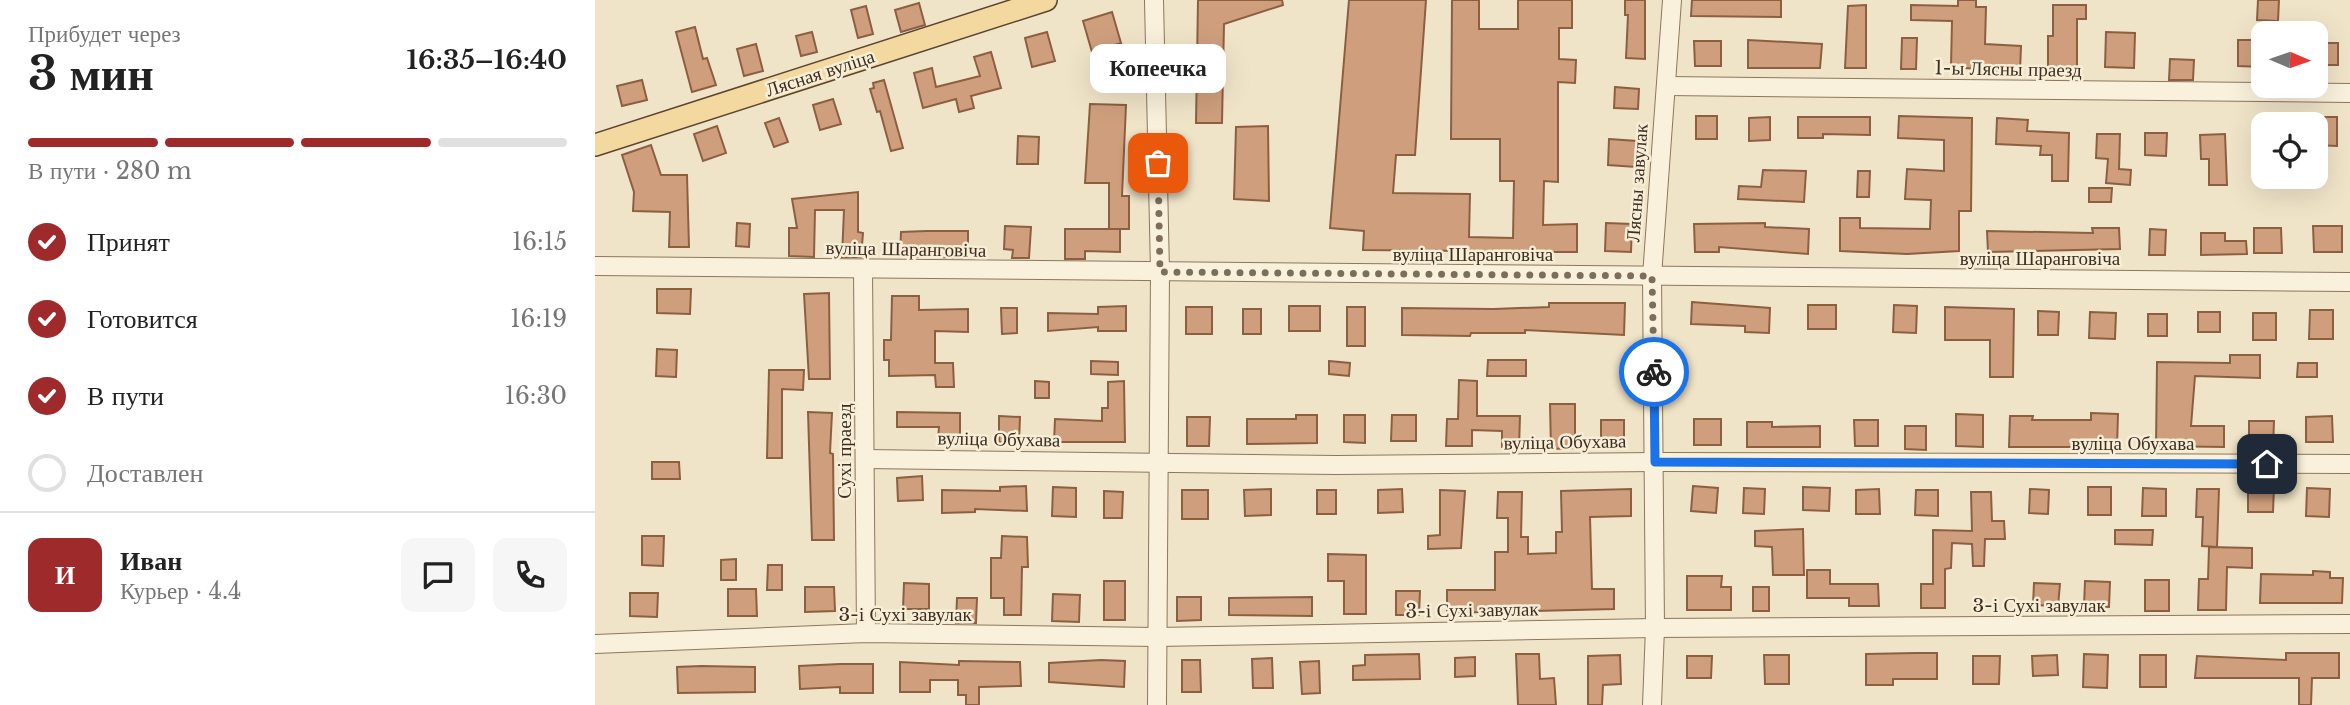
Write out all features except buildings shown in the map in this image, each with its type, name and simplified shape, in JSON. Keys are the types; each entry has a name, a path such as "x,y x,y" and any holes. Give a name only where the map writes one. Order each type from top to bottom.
{"main road":[{"name":"Лясная вуліца","path":"595,145 1046,0"}],"street":[{"path":"1154,0 1161,463 1156,637 1157,705"},
{"name":"Лясны завулак","path":"1652,705 1655,462 1652,276 1672,0"},
{"name":"1-ы Лясны праезд","path":"1666,86 2350,93"},
{"name":"вуліца Шаранговіча","path":"595,266 2350,282"},
{"name":"Сухі праезд","path":"863,269 866,633"},
{"name":"вуліца Обухава","path":"865,459 1350,465 1655,462 2350,464"},
{"name":"3-і Сухі завулак","path":"595,644 866,633 1156,637 1655,628 2350,624"}],"way so far":[{"path":"1158,163 1160,272 1652,276 1654,372"}],"place":[{"name":"Копеечка","path":"1158,163"}],"route":[{"path":"1654,372 1655,462 2267,464"}]}
